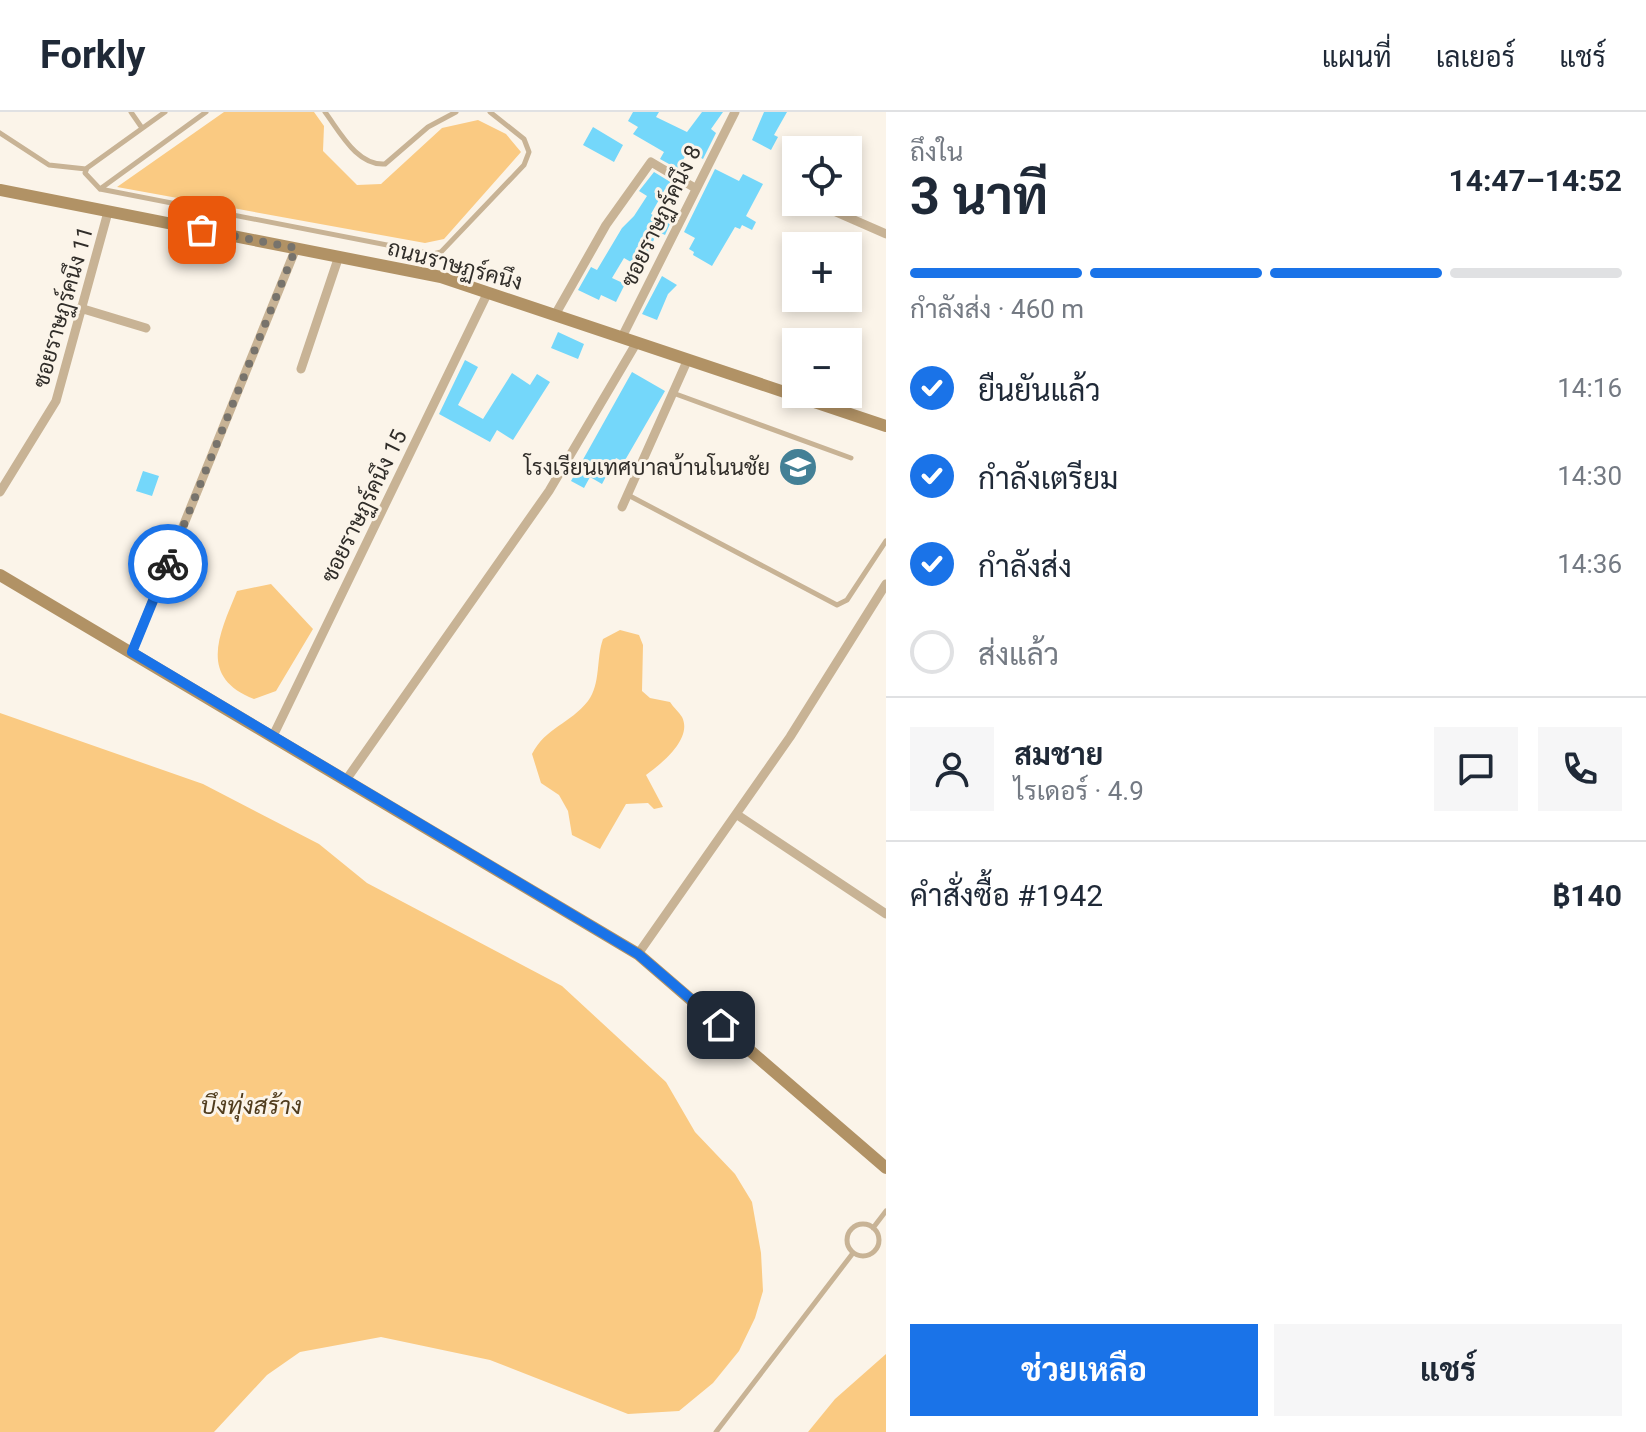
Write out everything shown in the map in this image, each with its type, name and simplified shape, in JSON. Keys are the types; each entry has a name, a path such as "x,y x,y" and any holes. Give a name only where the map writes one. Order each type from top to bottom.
{"street":[{"name":"ซอยราษฏร์คนึง 8","path":"622,337 735,112"},
{"path":"555,315 606,225 651,162 695,188"},
{"name":"ถนนราษฏร์คนึง","path":"0,190 441,277 886,426"},
{"name":"ซอยราษฏร์คนึง 11","path":"0,492 56,401 108,212"},
{"path":"845,216 886,234"},
{"path":"132,652 296,248"},
{"path":"301,369 339,256"},
{"name":"ซอยราษฏร์คนึง 15","path":"273,736 488,292"},
{"path":"80,308 146,328"},
{"path":"346,780 549,491 637,342"},
{"path":"622,507 688,359"},
{"path":"0,575 638,954 886,1168"},
{"path":"638,954 790,737 886,584"},
{"path":"736,814 886,914"}],"lane":[{"path":"131,112 142,128"},
{"path":"165,112 87,168 85,173 88,180 100,189 433,254 441,252 524,165 529,152 524,139 490,112"},
{"path":"100,189 206,112"},
{"path":"325,112 360,157 377,165 385,164 428,127 456,112"},
{"path":"0,133 49,165 87,168"},
{"path":"672,393 851,458"},
{"path":"627,494 837,605 847,600 886,541"},
{"path":"873,1228 886,1211"},
{"path":"864,1224 873,1228 879,1237 877,1248 863,1256 853,1253 847,1245 850,1230 864,1224"},
{"path":"716,1432 853,1253"}],"water":[{"path":"224,112 314,112 324,126 323,151 357,185 381,184 442,128 478,120 506,134 521,152 444,239 425,243 117,187"},
{"path":"271,584 313,629 276,691 254,699 236,690 225,679 219,666 220,638 237,591"},
{"path":"620,630 639,635 643,645 642,691 650,698 670,702 682,717 684,725 683,734 674,750 646,775 663,807 654,809 648,803 626,804 600,849 572,835 568,811 559,795 541,783 532,754 551,731 588,701 597,679 603,639"},
{"name":"บึงทุ่งสร้าง","path":"0,713 203,784 319,844 367,883 562,986 666,1082 695,1132 735,1174 752,1202 761,1253 763,1291 755,1318 739,1351 713,1383 679,1411 628,1414 490,1360 381,1337 300,1352 267,1375 214,1432 0,1432"},
{"path":"886,1354 886,1432 808,1432 835,1399"}],"building":[{"path":"633,112 659,112 656,117 687,132 702,112 723,112 711,129 716,133 703,159 688,151 678,169 660,159 664,152 633,134 638,127 628,121"},
{"path":"764,112 787,112 774,135 778,137 771,150 752,140"},
{"path":"593,127 623,145 614,162 583,145"},
{"path":"715,169 739,181 743,174 763,184 746,216 756,222 752,230 742,225 740,229 735,227 712,266 693,255 694,252 689,249 695,238 684,232"},
{"path":"654,172 677,186 672,193 665,189 651,214 670,224 665,235 657,231 643,269 624,258 612,278 625,284 616,302 601,295 599,300 578,290 591,267 597,270 622,228 647,196 639,191"},
{"path":"662,276 677,285 668,294 657,320 642,314"},
{"path":"558,332 584,344 578,359 551,348"},
{"path":"465,360 478,367 458,405 483,419 512,373 530,385 537,374 550,382 513,440 497,430 490,442 439,414"},
{"path":"632,372 665,391 624,462 616,458 602,484 590,477 584,488 571,481"},
{"path":"143,471 159,476 152,496 136,491"}],"way so far":[{"path":"168,564 296,248 202,230"}],"place":[{"name":"โรงเรียนเทศบาลบ้านโนนชัย","path":"798,467"}],"route":[{"path":"168,564 132,652 638,954 721,1025"}]}
